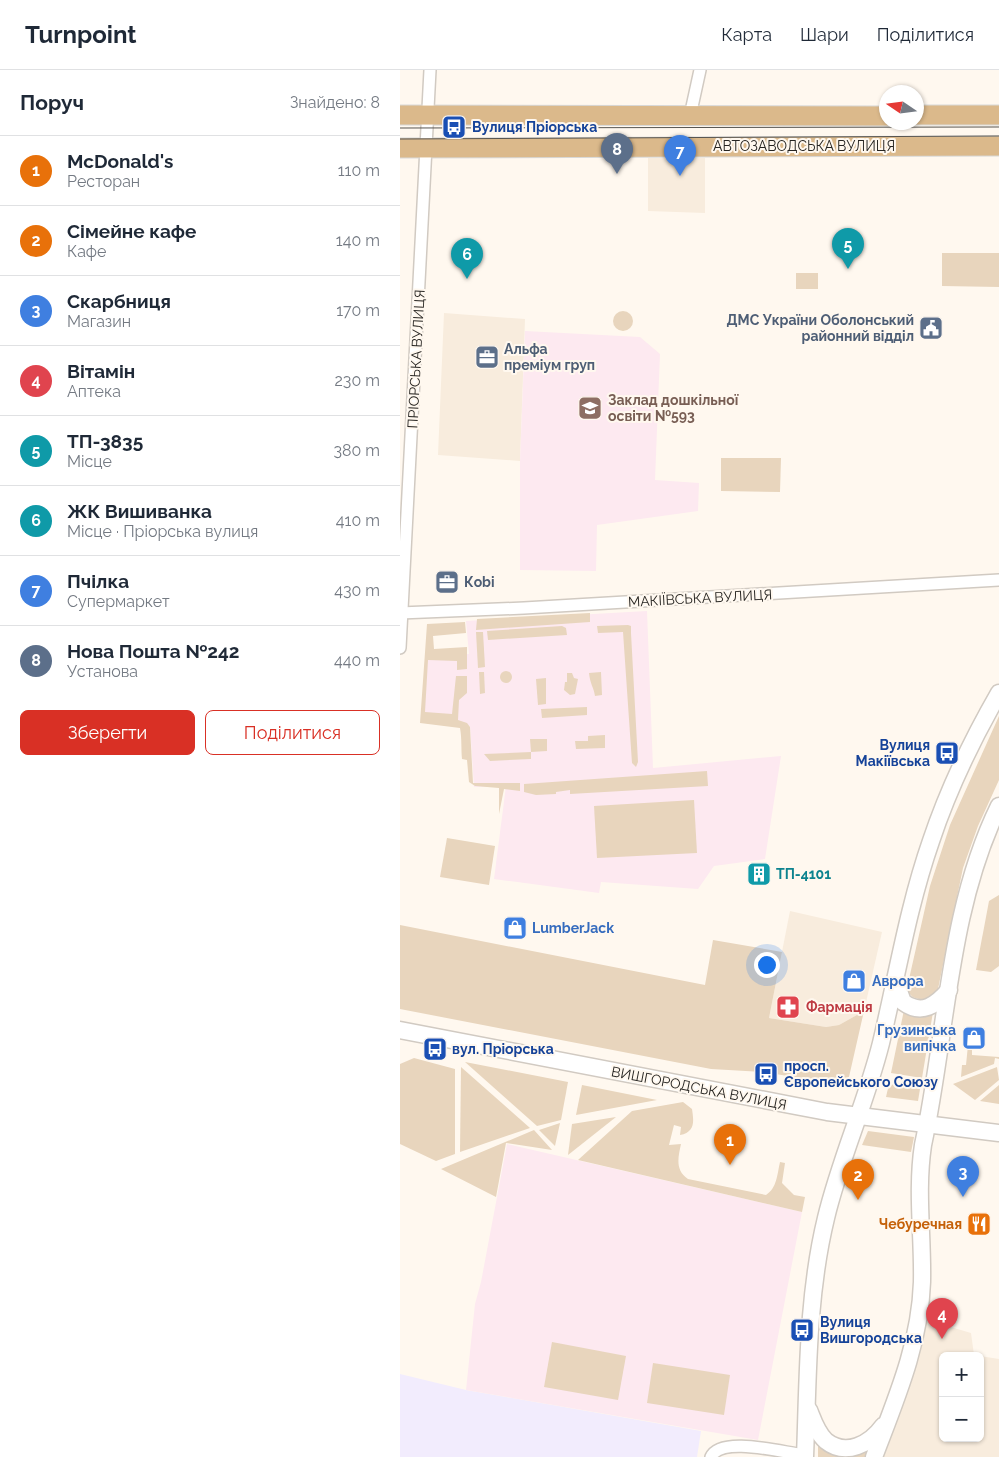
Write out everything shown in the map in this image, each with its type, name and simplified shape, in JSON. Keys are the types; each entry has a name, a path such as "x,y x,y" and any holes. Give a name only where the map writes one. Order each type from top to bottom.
{"main road":[{"path":"400,115 879,116"},
{"path":"924,115 999,115"},
{"name":"АВТОЗАВОДСЬКА ВУЛИЦЯ","path":"400,148 999,146"},
{"path":"805,1456 810,1324 825,1220 839,1168 872,1076 915,892 931,841 963,762 999,693"},
{"path":"874,1457 910,1361 920,1306 922,1282 919,1170 949,990 973,872 999,806"},
{"path":"895,979 903,1002 919,1009 929,1008 938,1002 949,990"},
{"name":"ВИШГОРОДСЬКА ВУЛИЦЯ","path":"400,1030 761,1100 857,1116 999,1133"},
{"path":"807,1405 817,1428 826,1441 840,1448 854,1448 869,1442 889,1419"}],"street":[{"name":"ПРІОРСЬКА ВУЛИЦЯ","path":"400,648 430,70"},
{"path":"690,116 700,70"},
{"name":"МАКІЇВСЬКА ВУЛИЦЯ","path":"402,613 524,608 999,580"},
{"path":"711,1457 719,1449 737,1445 805,1456"}],"shaded area":[{"path":"648,158 705,158 705,213 648,211"},
{"path":"942,253 999,253 999,287 942,286"},
{"path":"796,273 818,273 818,289 796,289"},
{"path":"623,311 630,314 633,321 630,328 623,331 616,328 613,321 616,314"},
{"path":"444,313 525,319 520,461 438,455"},
{"name":"Заклад дошкільної освіти №593","path":"525,331 640,337 660,354 655,480 699,483 698,511 597,525 596,571 520,570 520,461"},
{"path":"721,458 781,458 780,492 721,491"},
{"path":"647,611 653,768 781,756 765,859 714,866 698,889 601,882 599,893 494,879 506,786 474,787 470,726 421,721 426,656 469,654 466,621"},
{"path":"590,613 590,622 476,630 477,619"},
{"path":"465,622 466,633 433,636 434,649 467,647 467,669 457,670 457,661 428,660 425,712 452,714 456,676 467,676 467,693 459,700 458,720 467,723 470,727 473,783 520,783 520,791 504,789 499,814 499,788 475,786 469,782 467,760 462,759 460,728 420,723 427,624"},
{"path":"562,626 566,628 567,635 488,640 487,631"},
{"path":"597,626 631,626 638,762 636,767 632,763 623,632 598,633"},
{"path":"476,632 483,632 485,667 478,668"},
{"path":"506,671 512,677 506,683 500,677"},
{"path":"479,672 484,672 485,693 480,694"},
{"path":"601,672 602,695 595,696 589,673"},
{"path":"567,673 572,673 574,678 578,679 575,694 570,695 564,690 565,682 567,682"},
{"path":"546,678 546,704 538,705 536,679"},
{"path":"587,707 587,715 542,718 541,709"},
{"path":"999,716 999,780 978,826 963,868 938,989 929,998 915,998 910,995 907,988 930,886 950,825"},
{"path":"605,735 605,748 576,749 575,741 588,741 588,736"},
{"path":"530,739 547,739 547,751 531,752"},
{"path":"531,752 531,759 490,761 484,754"},
{"path":"707,771 708,786 570,794 570,790 556,792 556,794 536,795 524,792 524,784"},
{"path":"694,800 697,853 597,858 594,806"},
{"path":"447,838 495,846 489,885 440,877"},
{"path":"999,895 999,966 991,972 976,970 989,901"},
{"path":"790,911 882,932 864,1011 839,1025 826,1027 769,1018"},
{"path":"400,925 705,985 713,940 782,952 769,1018 826,1027 839,1025 864,1011 849,1077 843,1081 831,1083 763,1072 711,1069 400,1009"},
{"path":"904,1010 918,1017 933,1012 922,1078 891,1073"},
{"path":"968,1045 972,1045 972,1055 999,1057 999,1059 995,1058 994,1064 961,1077 962,1065 966,1065"},
{"path":"414,1058 455,1069 455,1154 436,1161 400,1144 400,1064"},
{"path":"465,1062 568,1082 561,1120 537,1126"},
{"path":"461,1067 530,1128 460,1152"},
{"path":"997,1067 999,1080 975,1100 953,1084"},
{"path":"889,1084 920,1089 918,1101 886,1097"},
{"path":"582,1085 657,1100 576,1115"},
{"path":"999,1085 999,1104 980,1101"},
{"path":"683,1102 692,1109 692,1126 688,1132 680,1135 681,1127 674,1125 669,1145 681,1144 679,1168 688,1179 766,1195 774,1185 780,1162 785,1163 782,1183 794,1195 805,1197 802,1212 578,1160 632,1111"},
{"path":"616,1117 568,1155 572,1124"},
{"path":"560,1123 555,1146 539,1130"},
{"path":"534,1130 552,1150 506,1143 496,1197 441,1169"},
{"path":"868,1131 914,1137 911,1152 862,1145"},
{"path":"507,1144 802,1212 758,1440 466,1390 475,1304 481,1282"},
{"path":"927,1320 971,1333 974,1352 939,1352 939,1442 984,1442 984,1357 999,1359 999,1457 882,1457 917,1361"},
{"path":"552,1342 626,1356 618,1400 544,1387"},
{"path":"653,1363 730,1375 724,1415 647,1403"},
{"path":"400,1374 466,1390 701,1431 697,1457 400,1457"},
{"path":"818,1442 869,1449 866,1457 818,1457"}],"tram line":[{"path":"400,128 999,127"},
{"path":"400,139 999,136"}],"place":[{"name":"Вулиця Пріорська","path":"454,127"},
{"name":"Нова Пошта №242","path":"617,174"},
{"name":"Пчілка","path":"680,176"},
{"name":"ТП-3835","path":"848,269"},
{"name":"ЖК Вишиванка","path":"467,279"},
{"name":"ДМС України Оболонський районний відділ","path":"931,328"},
{"name":"Альфа преміум груп","path":"487,357"},
{"name":"Заклад дошкільної освіти №593","path":"590,408"},
{"name":"Кobi","path":"447,582"},
{"name":"Вулиця Макіївська","path":"947,753"},
{"name":"ТП-4101","path":"759,874"},
{"name":"LumberJack","path":"515,928"},
{"name":"Аврора","path":"854,981"},
{"name":"Фармація","path":"788,1007"},
{"name":"Грузинська випічка","path":"974,1038"},
{"name":"вул. Пріорська","path":"435,1049"},
{"name":"просп. Європейського Союзу","path":"766,1074"},
{"name":"McDonald's","path":"730,1165"},
{"name":"Скарбниця","path":"963,1197"},
{"name":"Сімейне кафе","path":"858,1200"},
{"name":"Чебуречная","path":"979,1224"},
{"name":"Вулиця Вишгородська","path":"802,1330"},
{"name":"Вітамін","path":"942,1339"}]}
